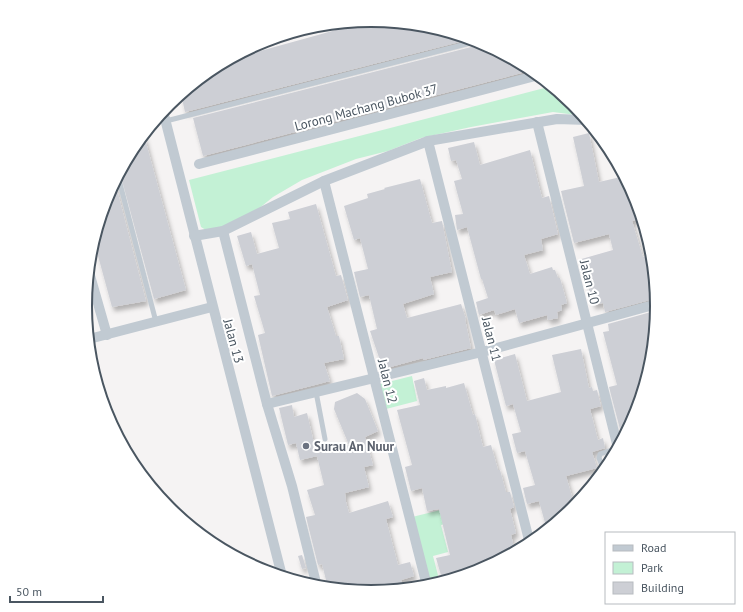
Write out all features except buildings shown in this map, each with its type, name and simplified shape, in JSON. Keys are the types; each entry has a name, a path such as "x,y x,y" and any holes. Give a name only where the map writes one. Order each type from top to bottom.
{"street":[{"name":"Lorong Machang Bubok 37","path":"199,164 531,77"},
{"name":"Jalan 13","path":"166,118 212,307 280,569"},
{"path":"194,236 223,231 324,181 428,141 557,119 579,120"},
{"name":"Jalan 10","path":"537,122 616,440"},
{"name":"Jalan 11","path":"428,141 528,537"},
{"name":"Jalan 12","path":"324,181 425,580"},
{"path":"223,231 267,404 292,486 315,579"},
{"path":"93,287 107,335"},
{"path":"267,404 482,352 650,306"},
{"path":"95,338 212,307"}],"lane":[{"path":"168,115 466,44"},
{"path":"120,185 156,322"},
{"path":"316,392 325,439"},
{"path":"601,464 599,458 600,454 610,451"}],"green space":[{"path":"545,88 574,115 553,112 421,138 388,151 356,159 302,180 273,197 245,220 209,232 201,227 189,180"},
{"path":"412,376 417,401 386,409 380,384"},
{"path":"461,505 464,519 441,525 448,552 433,556 438,577 427,580 412,517"}],"place":[{"name":"Surau An Nuur","path":"306,446"}]}
